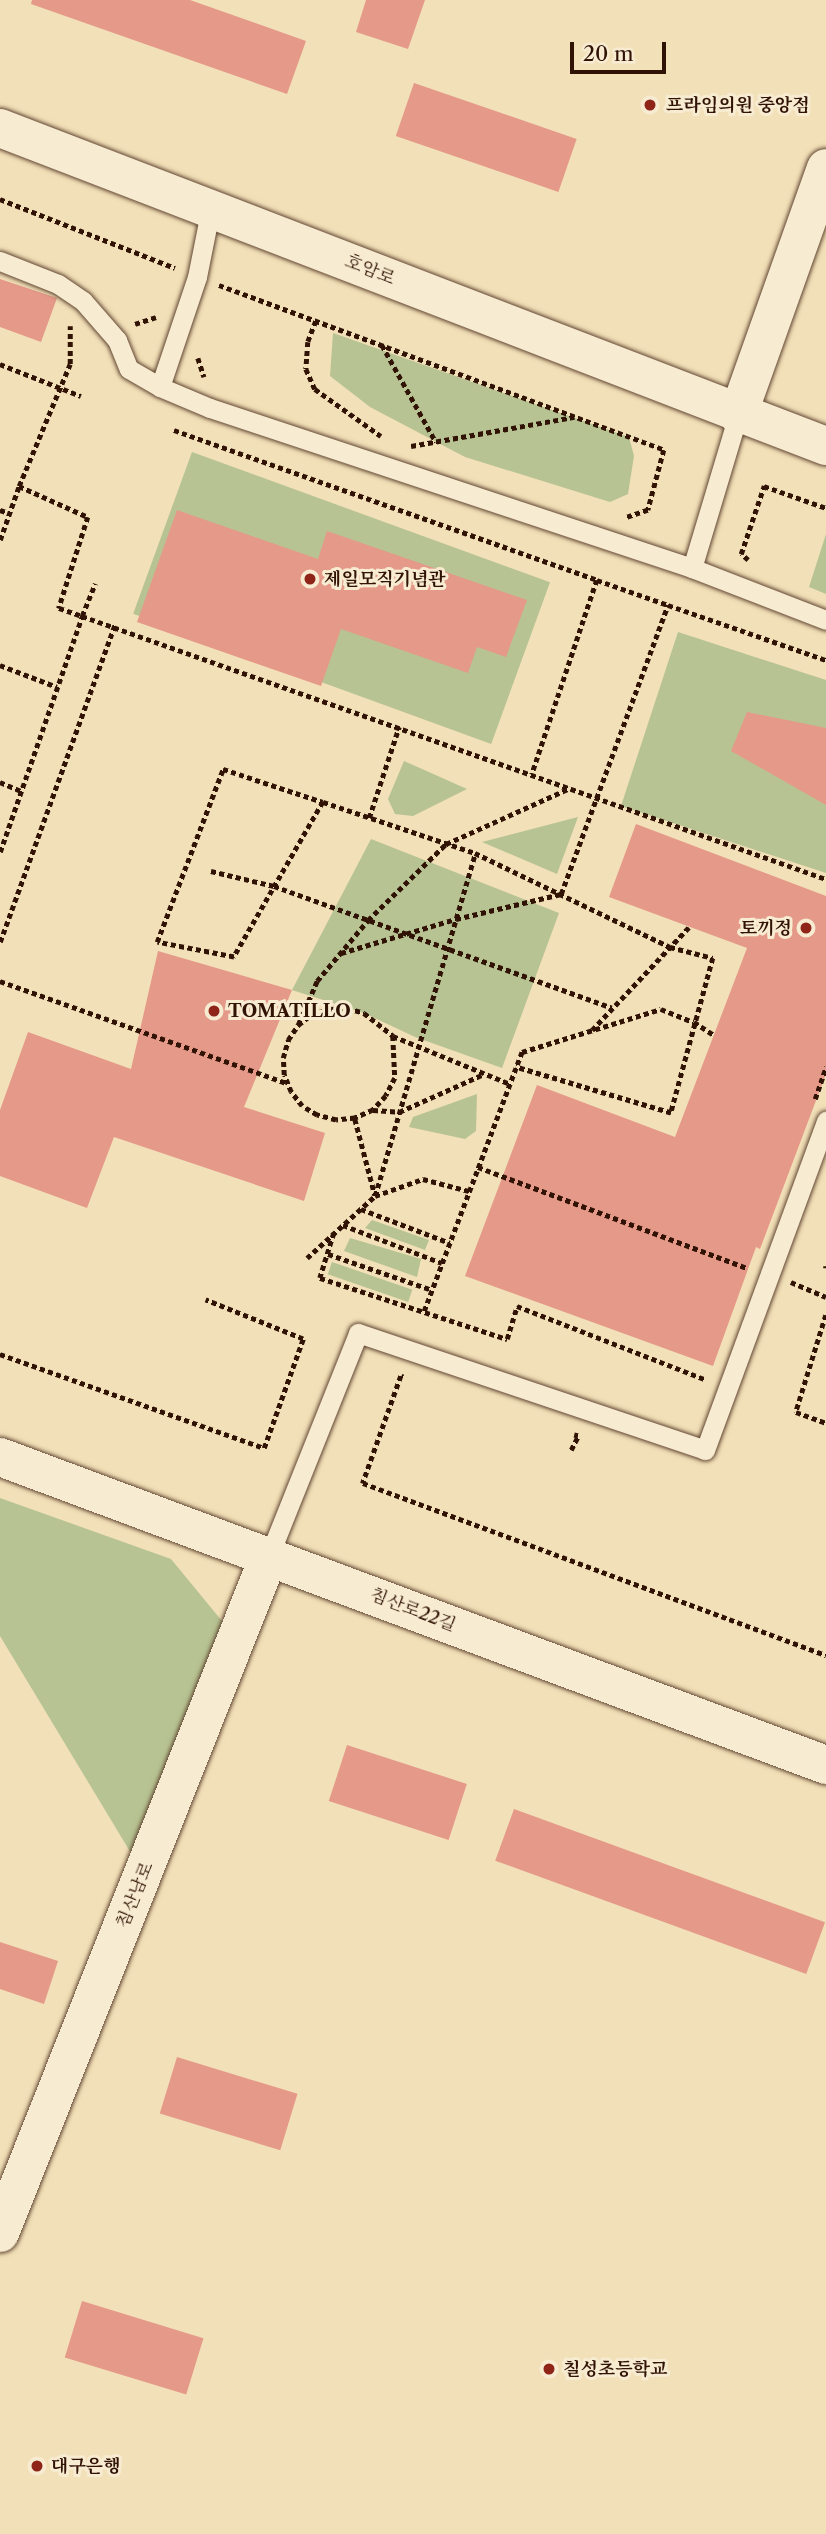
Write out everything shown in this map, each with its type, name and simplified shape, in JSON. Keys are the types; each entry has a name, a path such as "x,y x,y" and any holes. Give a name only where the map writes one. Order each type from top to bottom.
{"street":[{"name":"호암로","path":"0,128 211,207 738,415 826,446"},
{"path":"738,415 826,168"},
{"name":"침산로22길","path":"0,1457 826,1765"},
{"name":"침산남로","path":"0,2233 269,1556"}],"lane":[{"path":"160,387 197,277 211,207"},
{"path":"0,261 58,284 83,301 117,340 129,369 160,387 210,408 692,568 826,620"},
{"path":"692,568 738,415"},
{"path":"269,1556 358,1334 705,1450 826,1121"}],"path":[{"path":"0,200 197,277 664,450 649,510 617,521"},
{"path":"0,540 19,486 70,364 71,293"},
{"path":"316,320 309,342 306,369 315,389 390,442 364,433"},
{"path":"382,345 436,442"},
{"path":"195,348 204,378 212,380"},
{"path":"0,364 81,396"},
{"path":"417,452 405,447 575,417"},
{"path":"174,430 826,660"},
{"path":"19,486 88,517 59,608 115,625 826,879"},
{"path":"741,554 764,486 826,508"},
{"path":"0,510 9,513"},
{"path":"532,774 597,580"},
{"path":"0,852 95,583"},
{"path":"561,894 668,605"},
{"path":"0,942 115,625"},
{"path":"0,665 57,687"},
{"path":"369,818 399,727"},
{"path":"323,802 234,957 157,942 223,769 323,802 446,844 475,853 670,947 713,958 671,1112 516,1067"},
{"path":"0,782 22,790"},
{"path":"393,1036 395,1078 386,1096 373,1110 355,1118 336,1120 317,1115 302,1106 288,1084 283,1058 288,1041 317,981 368,920 446,844 570,788"},
{"path":"375,1196 475,853"},
{"path":"211,872 274,886 612,1008"},
{"path":"341,953 456,919 561,894"},
{"path":"592,1031 689,926"},
{"path":"0,981 288,1084"},
{"path":"298,1025 312,1014 347,1008 364,1013 393,1036 510,1084"},
{"path":"424,1311 522,1052 661,1009 694,1022 714,1035"},
{"path":"813,1105 826,1067"},
{"path":"373,1110 400,1112 485,1074"},
{"path":"355,1118 375,1196"},
{"path":"478,1167 755,1271"},
{"path":"307,1258 375,1196 423,1179 469,1191"},
{"path":"361,1209 450,1243"},
{"path":"343,1226 442,1263"},
{"path":"334,1233 320,1278 507,1339 517,1306 716,1383"},
{"path":"328,1254 432,1290"},
{"path":"786,1280 826,1297"},
{"path":"0,1354 264,1448 303,1339 206,1300"},
{"path":"826,1315 796,1412 826,1423"},
{"path":"413,1381 401,1376 363,1483 826,1655"},
{"path":"565,1432 578,1436 571,1450"}],"green space":[{"path":"333,333 629,437 634,456 628,494 610,502 465,457 370,407 330,376"},
{"path":"192,452 550,582 491,744 133,614"},
{"path":"826,534 826,594 809,587"},
{"path":"678,632 826,680 826,873 621,806"},
{"path":"404,761 467,789 413,816 395,814 388,799"},
{"path":"578,817 557,874 482,842"},
{"path":"371,839 559,913 502,1068 415,1037 364,1013 292,990"},
{"path":"477,1094 476,1131 465,1139 409,1127 413,1117"},
{"path":"372,1220 429,1240 425,1250 365,1228"},
{"path":"350,1238 421,1259 417,1277 344,1251"},
{"path":"332,1262 412,1290 408,1302 328,1274"},
{"path":"0,1498 171,1559 236,1638 143,1873 0,1636"}],"building":[{"path":"32,0 190,0 306,41 287,94 31,4"},
{"path":"366,0 425,0 408,49 356,32"},
{"path":"414,83 577,139 558,192 396,136"},
{"path":"0,279 57,298 41,342 0,327"},
{"name":"제일모직기념관","path":"177,510 318,559 327,531 527,600 506,657 477,647 468,673 341,629 321,686 137,622"},
{"path":"747,712 826,728 826,805 731,751"},
{"path":"636,824 826,896 826,1074 760,1249 756,1247 713,1366 465,1276 537,1085 675,1137 747,948 609,897"},
{"path":"158,951 292,990 244,1107 325,1133 304,1201 114,1137 87,1208 0,1176 0,1110 28,1032 131,1069"},
{"path":"347,1745 467,1784 449,1840 329,1801"},
{"path":"514,1809 825,1922 806,1974 495,1861"},
{"path":"0,1942 58,1961 44,2004 0,1989"},
{"path":"177,2057 297,2094 280,2150 160,2113"},
{"path":"82,2301 203,2338 186,2395 65,2357"}],"place":[{"name":"프라임의원 중앙점","path":"650,105"},
{"name":"제일모직기념관","path":"310,579"},
{"name":"토끼정","path":"806,928"},
{"name":"TOMATILLO","path":"214,1011"},
{"name":"칠성초등학교","path":"549,2369"},
{"name":"대구은행","path":"37,2466"}]}
